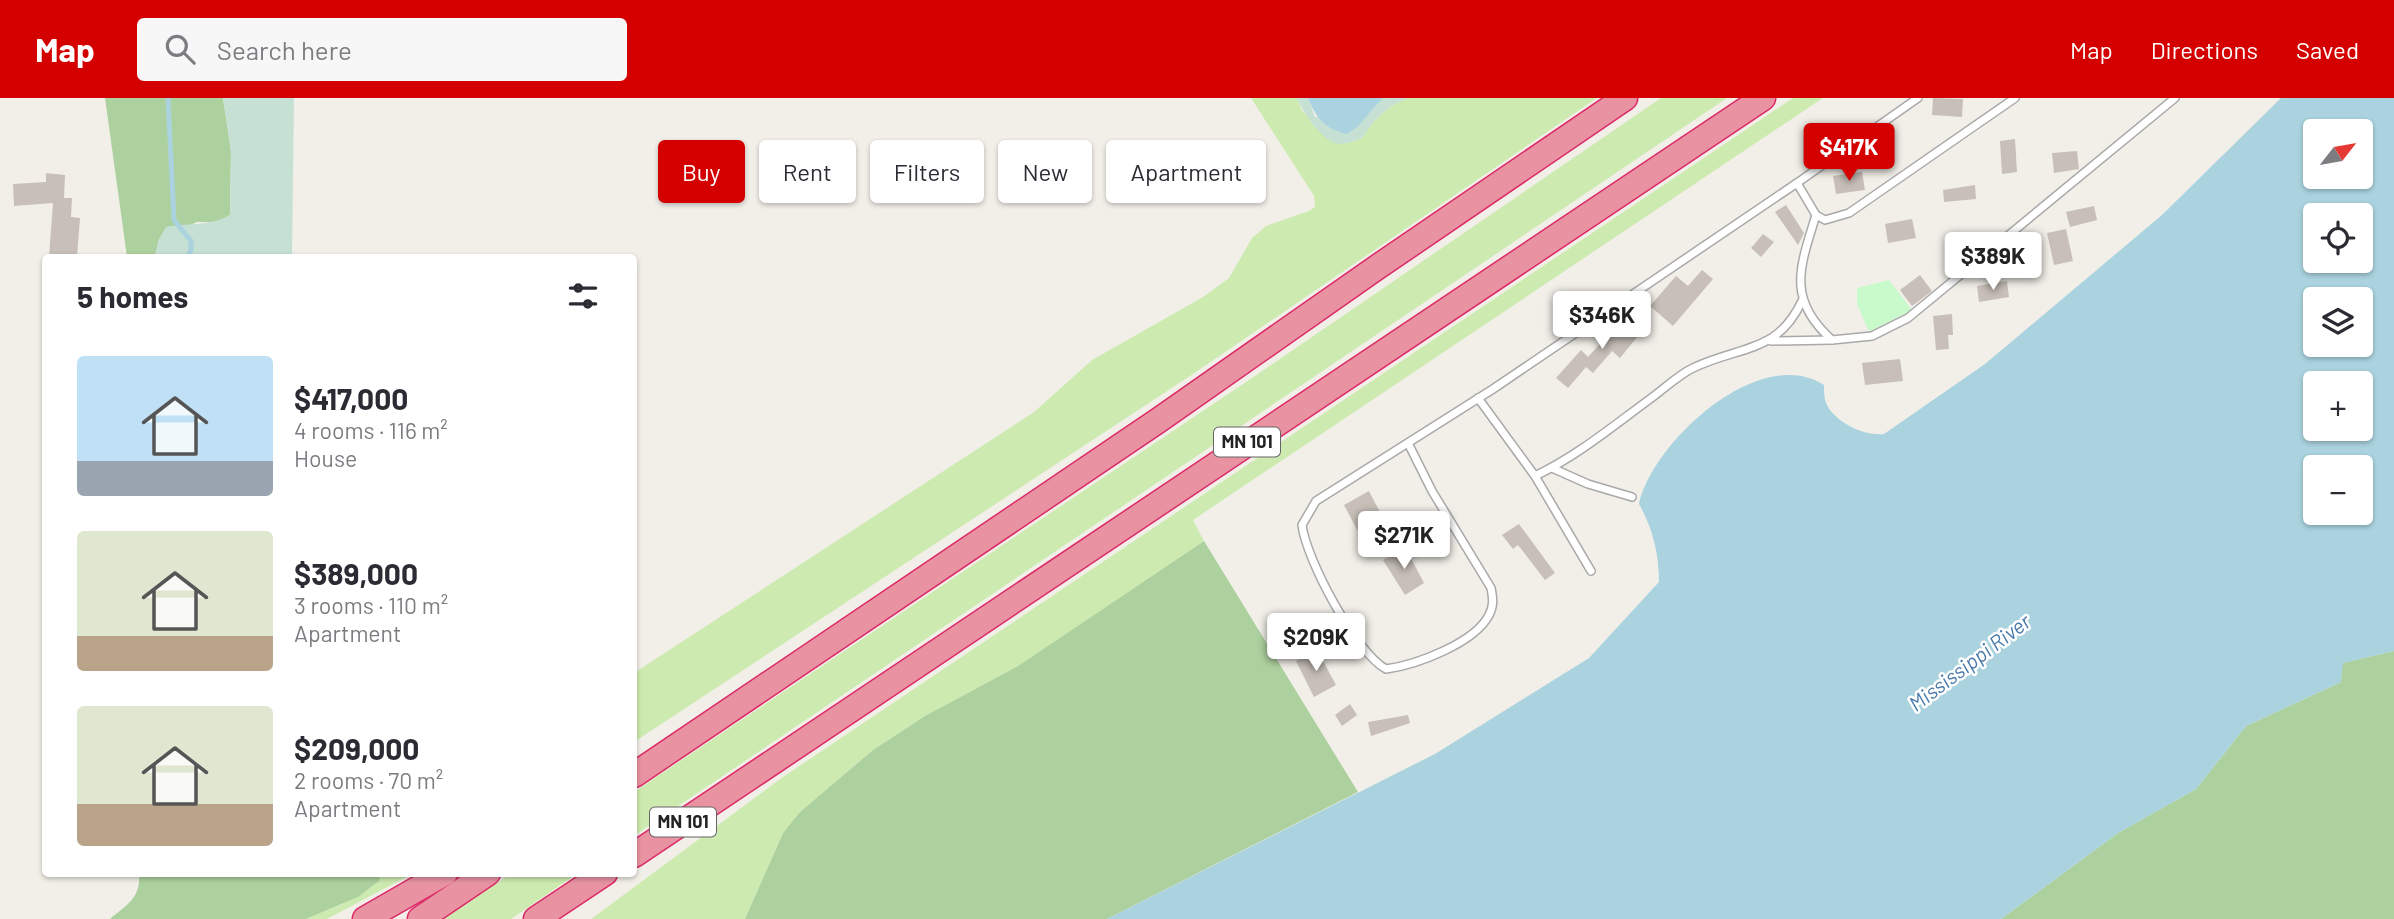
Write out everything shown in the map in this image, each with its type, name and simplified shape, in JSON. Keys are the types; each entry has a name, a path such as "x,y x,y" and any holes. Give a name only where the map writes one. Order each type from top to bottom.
{"highway":[{"path":"637,773 1159,420 1625,98"},
{"name":"MN 101","path":"637,853 988,615 1763,98"},
{"path":"637,764 697,731"},
{"path":"637,864 733,789"},
{"path":"365,919 437,877"},
{"path":"420,919 482,877"},
{"path":"536,919 600,877"},
{"path":"564,919 619,877"}],"lane":[{"path":"1408,443 1432,491 1491,588 1493,601 1491,612 1471,635 1418,661 1386,669 1374,662 1361,647 1310,556 1302,525 1316,501 1478,398 1918,98"},
{"path":"1797,183 1816,215 1825,220 1849,213 2015,98"},
{"path":"1535,477 1563,463 1690,369 1724,354 1771,341 1872,336 1908,318 2175,98"},
{"path":"1816,215 1799,274 1802,300 1813,321 1832,340"},
{"path":"1771,341 1794,316 1802,300"},
{"path":"1478,398 1535,477 1591,571"},
{"path":"1552,468 1588,484 1632,497"}],"green space":[{"path":"105,98 223,98 231,151 230,215 217,222 197,222 159,239 156,254 127,254"},
{"path":"223,98 294,98 292,254 156,254 159,239 166,227 207,223 230,215 231,151"},
{"path":"1251,98 1297,98 1302,110 1330,140 1362,138 1382,114 1408,98 1597,98 1193,374 637,740 637,671 1034,412 1092,360 1203,297 1229,278 1252,238 1266,226 1315,207 1314,196"},
{"path":"1297,98 1308,98 1315,117 1369,114 1383,98 1408,98 1382,114 1362,138 1339,144 1320,132"},
{"path":"1661,98 1727,98 637,834 637,790 1252,378"},
{"path":"1793,98 1823,98 1193,520 1204,541 1018,666 925,716 873,750 800,812 783,833 745,919 591,919 783,777"},
{"path":"1889,280 1912,310 1869,332 1857,304 1857,288"},
{"path":"1204,541 1358,792 1107,919 745,919 783,833 800,812 873,750 925,716 1018,666"},
{"path":"2394,651 2394,919 2001,919 2118,833 2196,789 2246,726 2341,682 2342,663"},
{"path":"139,877 380,877 379,881 358,897 306,919 110,919 128,904 138,889"},
{"path":"379,877 406,877 327,919 306,919 360,895"},
{"path":"506,877 572,877 511,919 444,919"}],"water":[{"path":"1308,98 1383,98 1357,127 1347,134 1322,122"},
{"name":"Mississippi River","path":"2281,98 2394,98 2394,651 2343,663 2341,682 2246,726 2196,789 2118,833 2001,919 1107,919 1435,754 1589,658 1659,582 1654,542 1639,504 1648,480 1664,454 1686,428 1712,406 1740,388 1770,377 1798,376 1824,385 1827,405 1845,424 1860,431 1884,434 1985,364 2162,215"}],"building":[{"path":"1933,98 1963,99 1962,117 1932,115"},
{"path":"2015,139 2017,172 2002,174 2000,141"},
{"path":"2077,151 2079,169 2054,173 2052,153"},
{"path":"1862,172 1865,190 1836,194 1833,176"},
{"path":"46,173 65,175 64,198 72,198 71,217 80,218 77,254 49,254 53,203 14,206 13,184 46,182"},
{"path":"1975,185 1976,199 1944,202 1943,190"},
{"path":"1786,205 1804,233 1798,245 1775,212"},
{"path":"2094,206 2097,220 2070,227 2066,212"},
{"path":"1912,219 1916,238 1888,243 1885,224"},
{"path":"2066,229 2073,261 2054,265 2047,233"},
{"path":"1763,234 1774,242 1761,257 1751,248"},
{"path":"1702,270 1713,279 1673,326 1650,306 1676,276 1688,286"},
{"path":"1920,275 1932,291 1912,306 1900,290"},
{"path":"2007,281 2009,297 1979,302 1977,286"},
{"path":"1952,314 1953,335 1948,335 1949,349 1936,350 1933,316"},
{"path":"1626,315 1643,330 1620,358 1612,351 1593,373 1586,367 1568,388 1556,378 1581,350 1588,357"},
{"path":"1900,359 1903,381 1865,385 1862,363"},
{"path":"1369,491 1385,522 1361,537 1344,505"},
{"path":"1519,524 1555,573 1545,580 1518,545 1513,549 1502,535"},
{"path":"1405,547 1424,583 1405,595 1383,560"},
{"path":"1317,650 1336,685 1314,697 1296,661"},
{"path":"1350,704 1357,715 1342,726 1335,715"},
{"path":"1408,715 1410,723 1371,736 1368,722"}],"waterway":[{"path":"168,98 174,220 191,241 189,254"}]}
